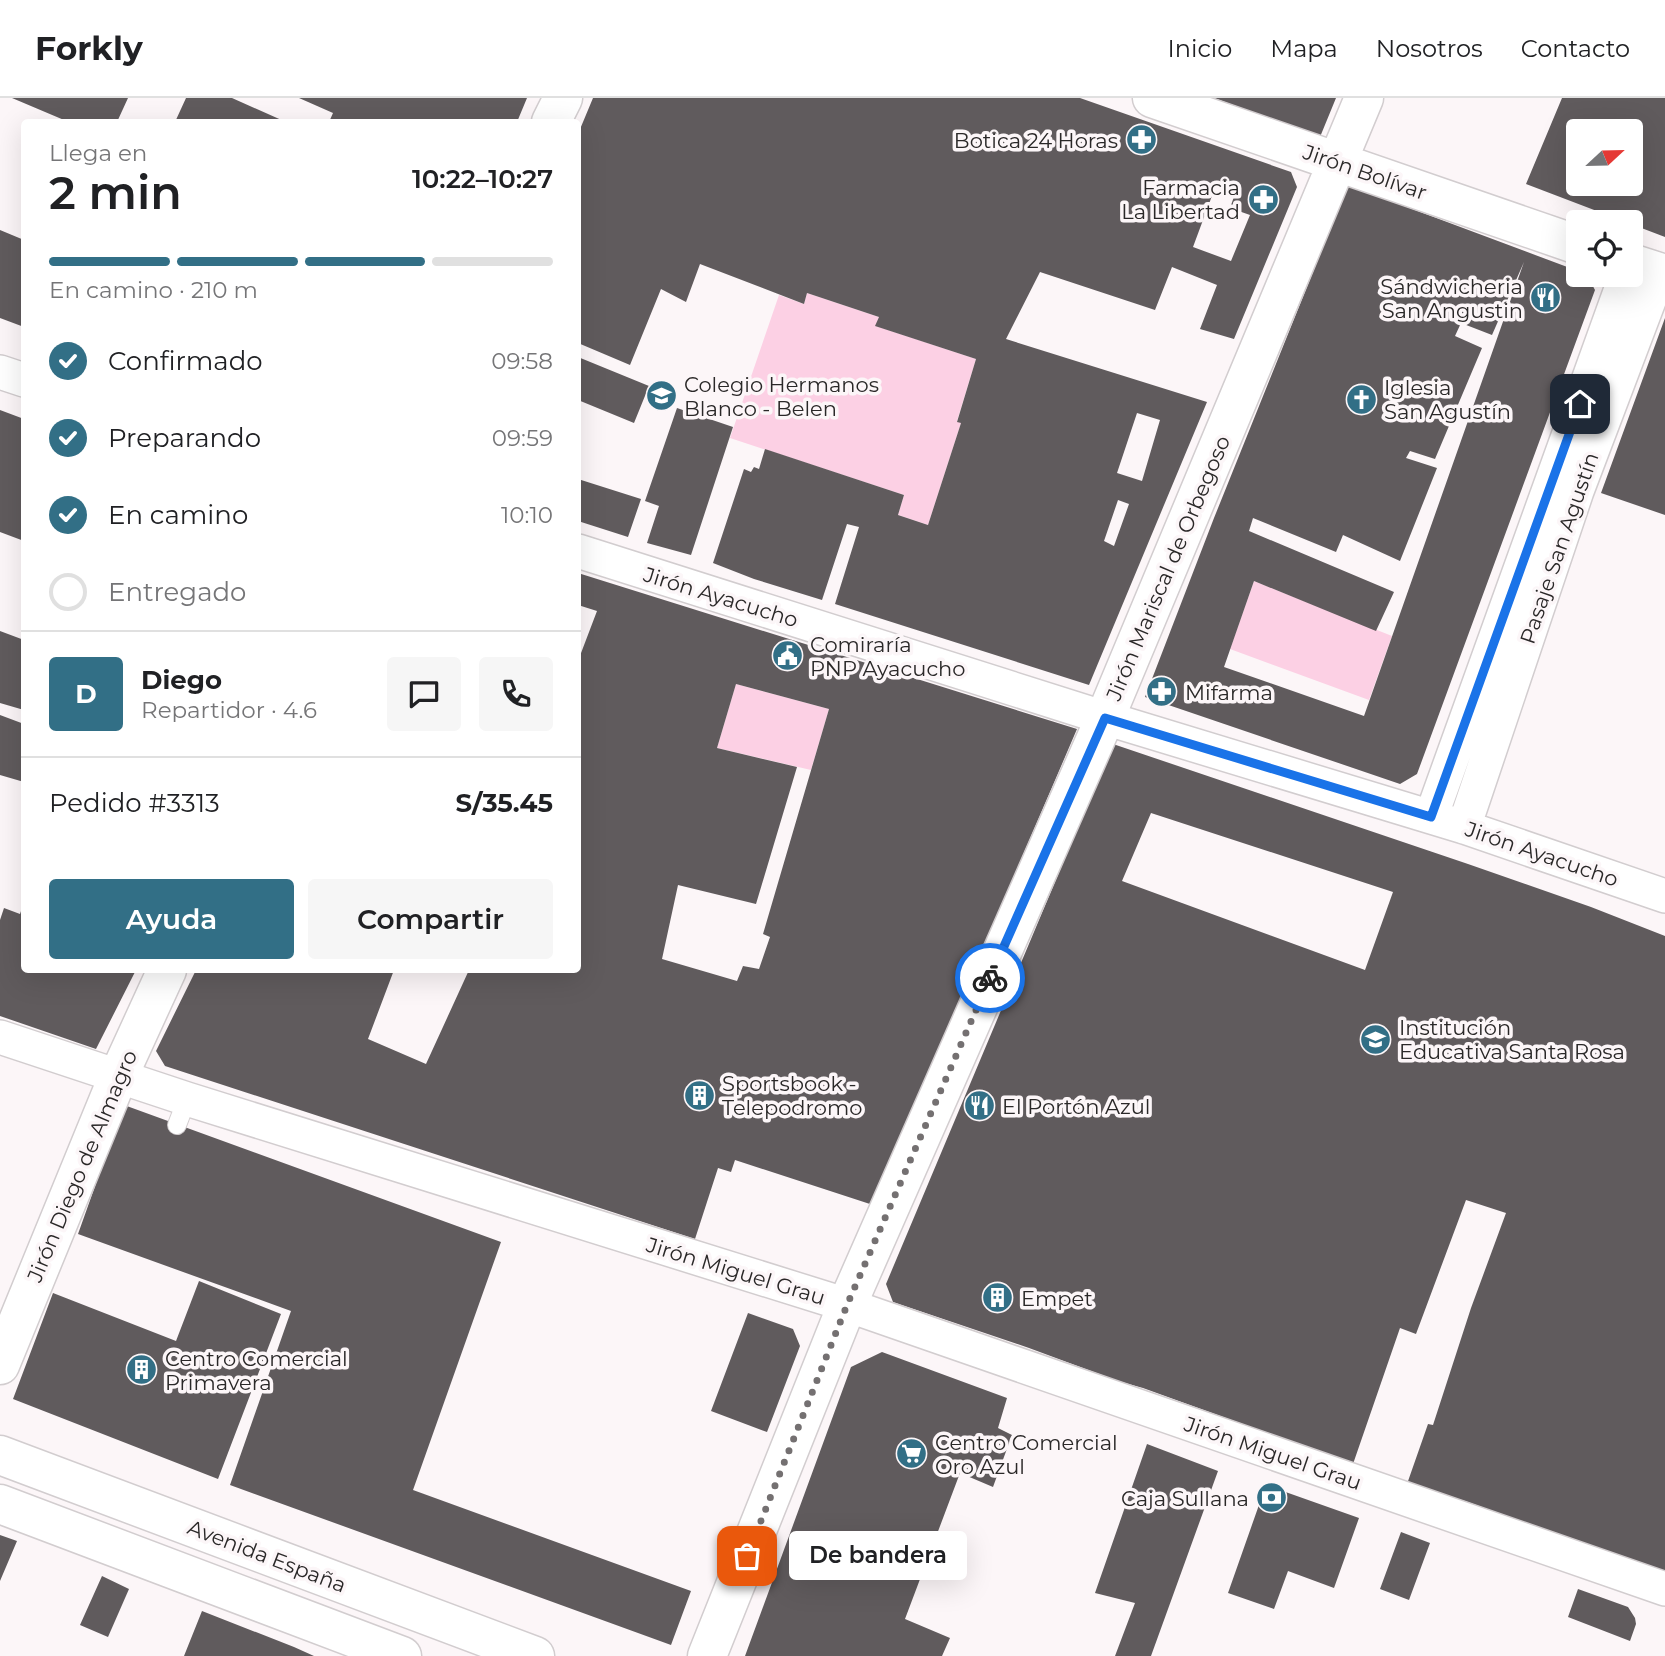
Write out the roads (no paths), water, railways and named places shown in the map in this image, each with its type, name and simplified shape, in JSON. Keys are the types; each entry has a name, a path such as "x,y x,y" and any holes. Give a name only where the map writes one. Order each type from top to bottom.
{"street":[{"path":"552,119 563,98"},
{"name":"Jirón Bolívar","path":"1152,98 1566,241"},
{"name":"Jirón Mariscal de Orbegoso","path":"707,1656 847,1305 1105,718 1364,98"},
{"name":"Pasaje San Agustín","path":"1431,817 1645,271"},
{"name":"Pasaje San Agustín","path":"1464,827 1577,491 1645,271"},
{"path":"0,372 21,379"},
{"name":"Jirón Ayacucho","path":"581,552 1105,718 1464,827 1665,895"},
{"name":"Jirón Diego de Almagro","path":"0,1365 118,1077 166,973"},
{"name":"Jirón Miguel Grau","path":"0,1037 118,1077 182,1112 847,1305 1665,1589"},
{"name":"Avenida España","path":"0,1455 535,1656"},
{"path":"0,1504 402,1656"}],"place":[{"name":"Botica 24 Horas","path":"1141,140"},
{"name":"Farmacia La Libertad","path":"1263,199"},
{"name":"Sándwicheria San Angustin","path":"1546,298"},
{"name":"Colegio Hermanos Blanco - Belen","path":"661,396"},
{"name":"Iglesia San Agustín","path":"1361,399"},
{"name":"Comiraría PNP Ayacucho","path":"787,656"},
{"name":"Mifarma","path":"1162,692"},
{"name":"Institución Educativa Santa Rosa","path":"1376,1039"},
{"name":"Sportsbook - Telepodromo","path":"699,1095"},
{"name":"El Portón Azul","path":"979,1106"},
{"name":"Empet","path":"998,1298"},
{"name":"Centro Comercial Primavera","path":"142,1370"},
{"name":"Centro Comercial Oro Azul","path":"912,1454"},
{"name":"Caja Sullana","path":"1272,1498"},
{"name":"De bandera","path":"747,1556"}]}
